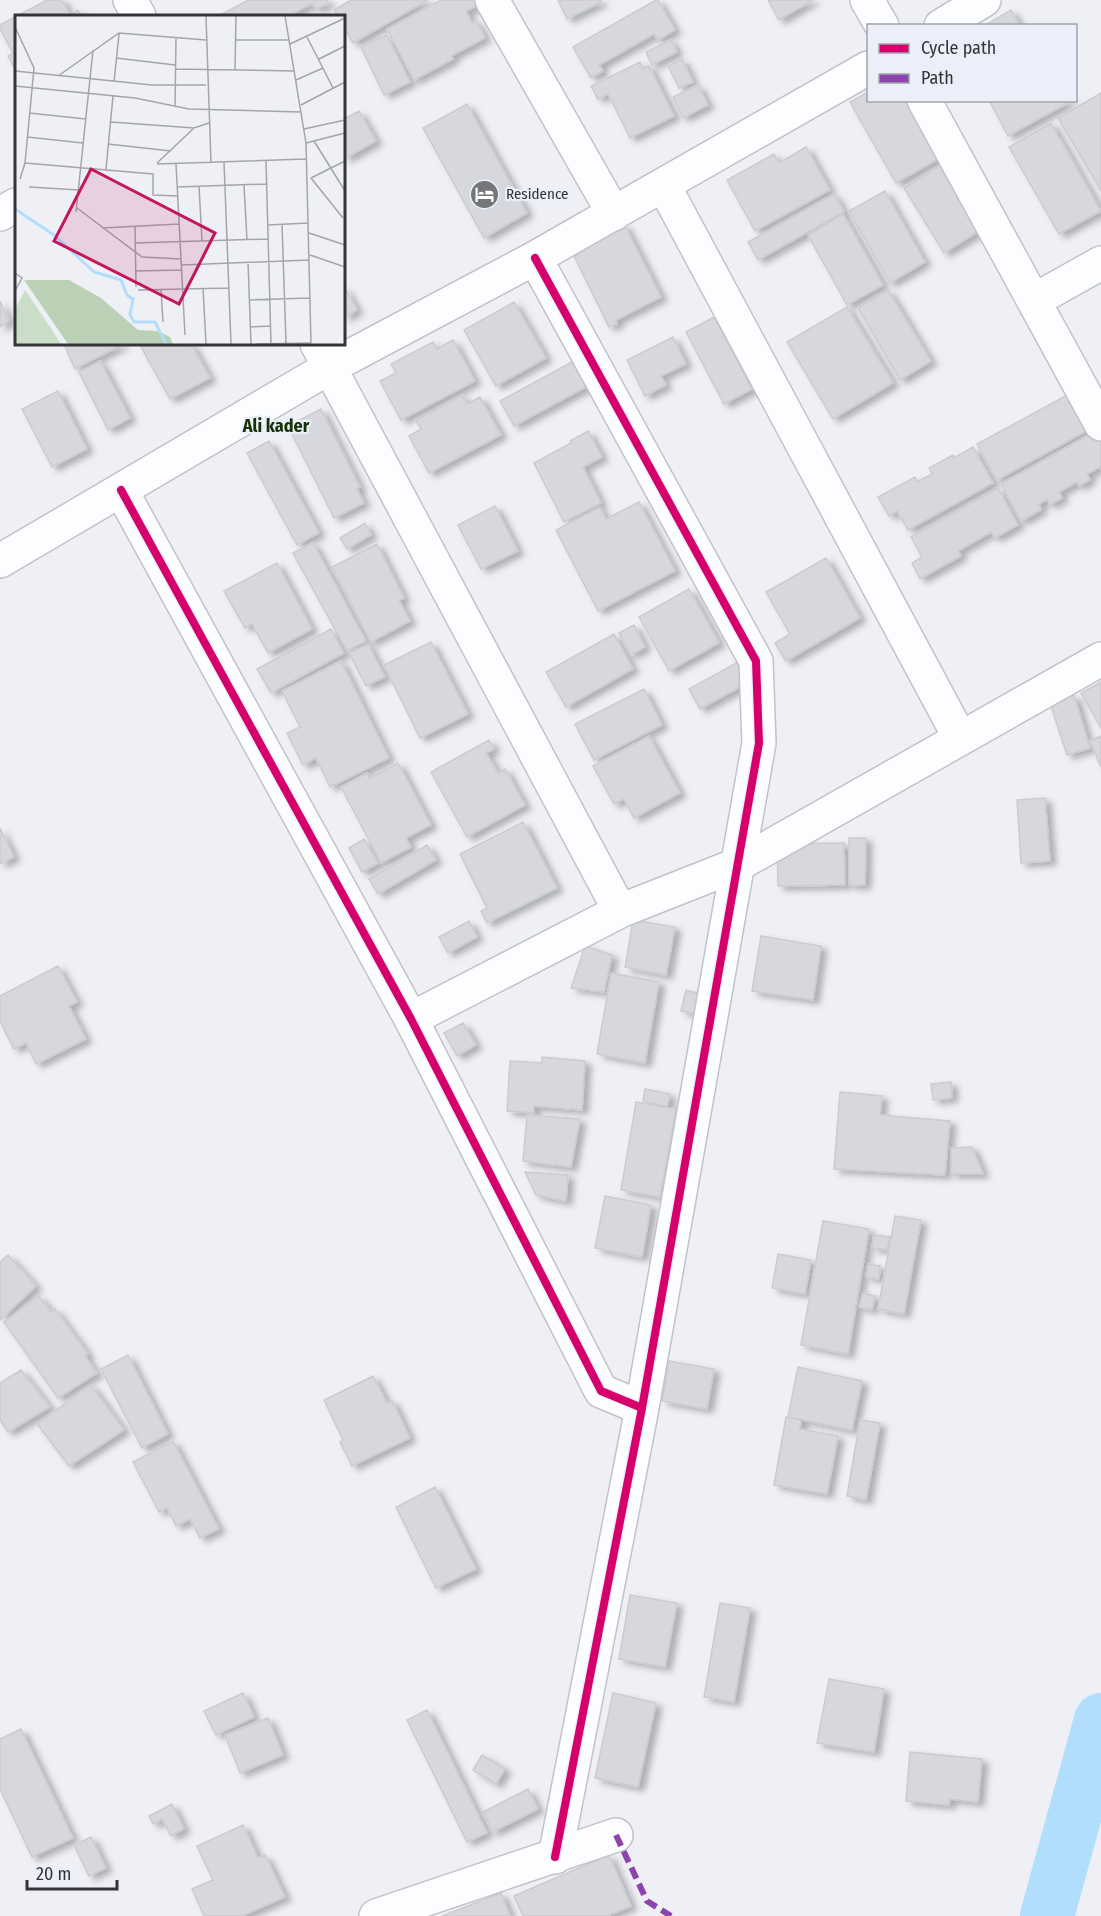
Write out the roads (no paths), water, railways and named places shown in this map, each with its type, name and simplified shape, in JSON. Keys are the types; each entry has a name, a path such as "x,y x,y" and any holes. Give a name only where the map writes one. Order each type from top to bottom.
{"street":[{"path":"130,0 138,15"},
{"path":"492,0 614,214"},
{"path":"867,0 881,24"},
{"path":"944,24 984,0"},
{"path":"0,561 122,490 324,355 535,258 867,69"},
{"path":"925,102 1101,424"},
{"path":"664,186 960,738"},
{"path":"0,214 15,206"},
{"path":"535,258 756,661 759,743 642,1408 555,1857"},
{"path":"1035,300 1101,263"},
{"path":"324,355 620,911"},
{"path":"122,490 411,1019 601,1391 642,1408"},
{"path":"411,1019 620,911 739,864 1101,659"},
{"path":"376,1916 616,1835"}],"waterway":[{"path":"1047,1916 1101,1720"}],"place":[{"name":"Residence","path":"485,194"}],"district":[{"name":"Ali kader","path":"276,426"}]}
